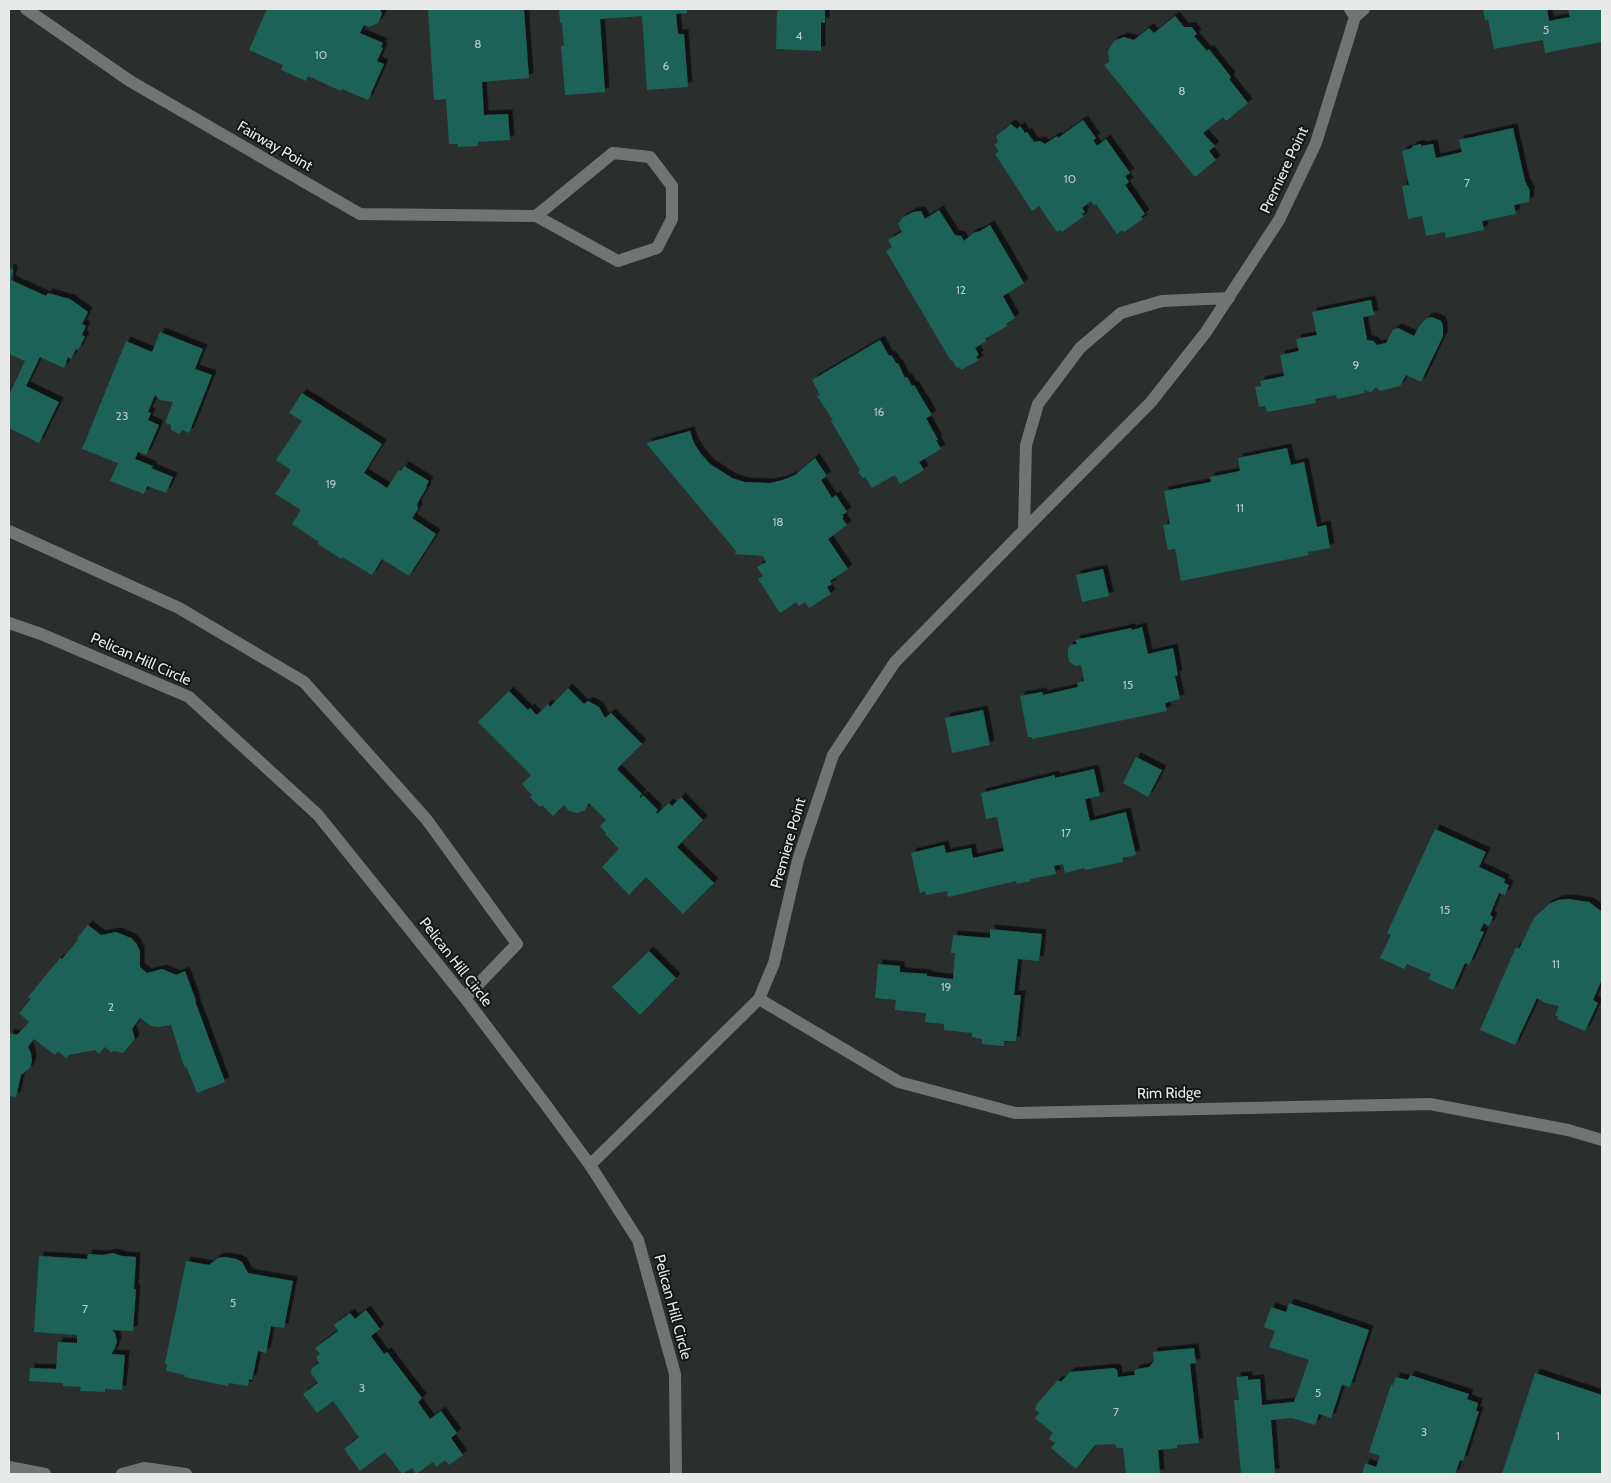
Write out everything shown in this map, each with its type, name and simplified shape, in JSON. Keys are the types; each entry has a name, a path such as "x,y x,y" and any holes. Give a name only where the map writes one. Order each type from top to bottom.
{"street":[{"name":"Fairway Point","path":"26,9 130,81 360,214 536,216 618,261 657,248 672,219 672,186 650,157 613,153 536,216"},
{"name":"Premiere Point","path":"590,1165 759,999 774,963 798,860 833,755 895,662 1024,529 1152,402 1206,332 1279,220 1316,143 1356,11"},
{"path":"1024,529 1026,445 1038,404 1080,348 1121,313 1162,301 1228,298"},
{"path":"9,532 179,608 304,682 427,820 517,944 465,998"},
{"name":"Pelican Hill Circle","path":"9,623 41,634 189,697 318,815 465,998 590,1165 638,1240 675,1374 676,1474"},
{"name":"Rim Ridge","path":"759,999 899,1082 1015,1113 1430,1104 1568,1130 1602,1140"},
{"path":"9,1467 44,1474"},
{"path":"122,1474 144,1468 186,1474"}],"building":[{"path":"267,9 380,9 382,14 378,23 369,27 364,25 360,33 383,43 381,47 383,48 377,61 384,64 368,100 342,89 341,91 308,76 306,81 281,70 283,65 249,50"},
{"path":"428,9 524,9 529,78 482,82 484,115 508,114 510,140 478,142 478,146 458,147 458,144 449,144 446,99 434,100"},
{"path":"559,9 687,9 687,13 676,14 678,34 684,34 688,87 647,90 642,16 600,19 605,92 565,95 561,46 564,46"},
{"path":"779,9 825,9 825,23 821,22 821,51 776,49 777,11"},
{"path":"1483,9 1547,9 1549,21 1570,17 1568,9 1602,9 1602,42 1545,53 1543,40 1494,49 1488,19 1485,21"},
{"path":"1175,16 1184,27 1192,27 1197,34 1194,36 1207,51 1209,49 1248,103 1226,121 1223,117 1203,133 1215,146 1209,151 1216,160 1195,177 1104,65 1109,62 1108,51 1114,41 1124,37 1134,40 1149,28 1154,33"},
{"path":"1083,120 1096,138 1093,140 1097,146 1106,139 1130,173 1125,176 1129,182 1125,185 1145,214 1141,217 1143,219 1124,232 1122,230 1117,234 1096,204 1094,206 1091,201 1082,208 1085,212 1082,214 1084,216 1062,232 1060,230 1057,232 1039,206 1032,211 995,154 999,151 994,145 998,142 996,136 1011,124 1017,129 1020,126 1034,142 1040,141 1045,144 1057,136 1058,138"},
{"path":"1513,128 1525,181 1530,191 1529,202 1514,205 1516,214 1482,221 1484,230 1446,238 1445,232 1426,236 1422,216 1408,219 1402,186 1409,185 1402,151 1412,148 1412,146 1433,144 1436,158 1462,152 1459,140"},
{"path":"939,210 955,235 961,236 964,241 973,233 990,225 1024,283 1003,296 1015,318 1006,324 1007,326 985,339 986,341 975,348 979,355 976,357 979,360 961,370 960,367 957,368 951,361 886,251 892,247 888,240 902,232 898,224 902,218 913,212 921,211 925,219"},
{"path":"9,268 13,270 11,280 46,296 48,293 70,299 88,312 82,324 86,326 82,335 85,337 71,359 68,357 64,368 40,357 26,386 59,402 39,443 9,428 9,395 25,361 9,354"},
{"path":"1371,300 1374,315 1363,317 1367,340 1373,341 1377,345 1386,343 1393,330 1398,328 1414,336 1420,325 1427,318 1432,317 1441,321 1443,336 1421,382 1406,375 1400,386 1380,391 1376,387 1371,392 1364,389 1365,393 1337,399 1336,395 1315,399 1316,403 1267,412 1265,406 1259,407 1255,387 1261,386 1260,381 1284,376 1280,355 1299,351 1296,339 1317,335 1312,312"},
{"path":"160,332 203,349 195,369 212,375 189,433 183,430 179,434 171,430 171,425 165,423 173,402 160,400 155,395 148,412 151,413 148,420 159,425 146,455 138,452 135,459 173,477 166,493 147,486 144,494 110,481 118,463 82,449 126,341 152,352"},
{"path":"880,340 889,356 891,355 898,363 905,378 907,377 912,386 914,385 932,415 926,418 941,449 919,462 924,470 900,484 895,475 872,488 865,477 863,478 858,472 860,470 831,421 833,420 817,396 820,395 812,380"},
{"path":"302,393 382,444 364,473 387,488 399,470 401,471 404,466 429,481 417,504 418,509 412,518 436,534 409,576 382,559 372,575 342,557 341,559 292,524 301,510 275,494 291,470 276,460 302,421 289,413"},
{"path":"690,431 694,443 710,464 732,478 744,482 770,483 783,480 795,475 815,458 827,476 821,480 832,498 836,495 847,512 842,515 844,517 842,518 847,525 828,539 848,569 830,581 832,584 827,587 831,594 809,608 805,602 799,606 796,602 780,613 758,579 763,576 757,567 766,562 763,556 735,554 736,551 646,443"},
{"path":"1287,448 1291,465 1304,462 1317,527 1326,525 1330,548 1308,552 1309,555 1181,581 1175,549 1168,550 1163,525 1170,524 1164,491 1211,482 1210,477 1240,471 1238,458"},
{"path":"1103,569 1109,596 1082,602 1076,575"},
{"path":"1142,627 1148,654 1173,648 1178,675 1175,676 1180,699 1165,703 1167,711 1032,739 1032,737 1028,737 1020,696 1042,692 1043,695 1078,687 1077,683 1084,681 1081,665 1075,666 1069,661 1068,657 1068,648 1070,645 1077,644 1075,640"},
{"path":"568,688 584,704 588,701 599,707 605,718 611,713 642,744 617,769 642,794 639,797 641,798 643,795 658,810 657,814 669,803 672,806 681,797 703,820 677,847 714,883 683,914 646,877 629,895 602,867 619,849 600,826 606,820 589,803 585,810 577,813 569,811 564,805 553,816 542,805 540,807 530,797 532,795 522,784 531,775 478,722 509,691 528,710 530,708 537,715 548,704 550,707"},
{"path":"983,710 990,745 952,753 945,718"},
{"path":"1136,757 1162,770 1148,797 1123,783"},
{"path":"1094,769 1100,796 1085,799 1090,821 1126,812 1136,855 1123,858 1123,862 1065,873 1063,864 1054,866 1056,874 1030,879 1031,881 1017,884 1016,881 948,897 947,891 926,895 925,891 920,893 911,853 944,845 946,853 971,848 973,858 1004,851 997,817 986,819 981,793 1055,775 1055,778"},
{"path":"1435,829 1486,852 1479,867 1505,879 1504,883 1509,885 1505,895 1499,893 1490,915 1493,917 1489,926 1484,923 1480,931 1484,932 1469,965 1465,963 1453,990 1428,979 1431,974 1407,964 1404,969 1380,958 1391,935 1387,933"},
{"path":"1568,899 1589,902 1602,912 1602,979 1593,1000 1598,1003 1585,1031 1557,1019 1558,1017 1555,1015 1559,1006 1545,1003 1537,998 1515,1045 1480,1030 1516,947 1519,949 1534,918 1549,904 1558,900"},
{"path":"88,925 101,935 116,932 131,938 140,951 140,967 147,973 162,969 176,975 185,971 225,1082 197,1093 187,1068 184,1066 171,1025 151,1026 140,1018 132,1029 135,1039 123,1053 113,1051 112,1053 105,1047 99,1054 95,1050 69,1055 66,1058 58,1051 55,1055 34,1039 28,1047 32,1061 30,1068 21,1075 16,1097 9,1096 9,1033 17,1035 29,1022 19,1013 31,999 28,997 60,958 62,959 78,940 77,938"},
{"path":"990,929 1042,934 1039,961 1018,959 1014,995 1021,995 1016,1041 1004,1041 1004,1046 982,1044 982,1039 972,1037 972,1033 944,1030 944,1024 925,1022 926,1013 895,1010 896,1000 875,998 878,964 900,966 900,972 927,974 927,976 953,979 955,953 951,953 953,935 990,938"},
{"path":"649,951 676,978 640,1015 612,987"},
{"path":"113,1253 136,1257 133,1331 112,1330 115,1333 117,1342 111,1354 125,1355 122,1390 105,1389 105,1392 80,1391 81,1387 63,1386 63,1383 29,1381 30,1368 56,1369 58,1342 77,1343 77,1335 34,1332 39,1256 87,1259 88,1254 103,1255"},
{"path":"225,1257 242,1262 248,1273 293,1281 284,1328 271,1326 266,1353 258,1351 252,1380 249,1379 248,1386 229,1383 228,1386 184,1377 185,1375 166,1371 167,1364 165,1363 186,1261 209,1265 218,1258"},
{"path":"1289,1303 1369,1330 1350,1387 1342,1385 1331,1418 1319,1414 1315,1425 1292,1418 1271,1420 1275,1473 1241,1474 1234,1400 1239,1400 1236,1377 1248,1376 1248,1380 1260,1379 1262,1405 1294,1402 1309,1360 1269,1347 1275,1331 1264,1327 1271,1307 1286,1312"},
{"path":"366,1310 380,1329 371,1336 384,1354 387,1352 422,1398 418,1402 430,1419 441,1411 457,1433 451,1438 463,1455 449,1465 445,1460 436,1467 433,1462 416,1474 412,1468 402,1474 385,1452 360,1471 344,1449 359,1437 333,1401 317,1413 303,1394 318,1383 311,1373 312,1368 319,1363 316,1357 320,1354 315,1348 338,1331 334,1325 350,1313 355,1319"},
{"path":"1194,1348 1196,1363 1190,1364 1199,1443 1177,1445 1177,1448 1158,1450 1160,1474 1126,1474 1123,1448 1117,1448 1115,1444 1095,1445 1076,1469 1051,1448 1055,1443 1049,1439 1053,1433 1035,1418 1039,1413 1035,1409 1037,1404 1058,1380 1061,1382 1070,1372 1114,1368 1117,1370 1118,1377 1135,1375 1134,1371 1149,1367 1154,1361 1153,1352"},
{"path":"1535,1373 1602,1395 1602,1474 1502,1474"},
{"path":"1410,1375 1469,1394 1467,1399 1478,1403 1476,1411 1479,1411 1463,1461 1460,1460 1455,1474 1362,1474 1365,1463 1376,1467 1380,1456 1369,1452 1391,1385 1393,1385 1396,1377 1408,1380"}]}
